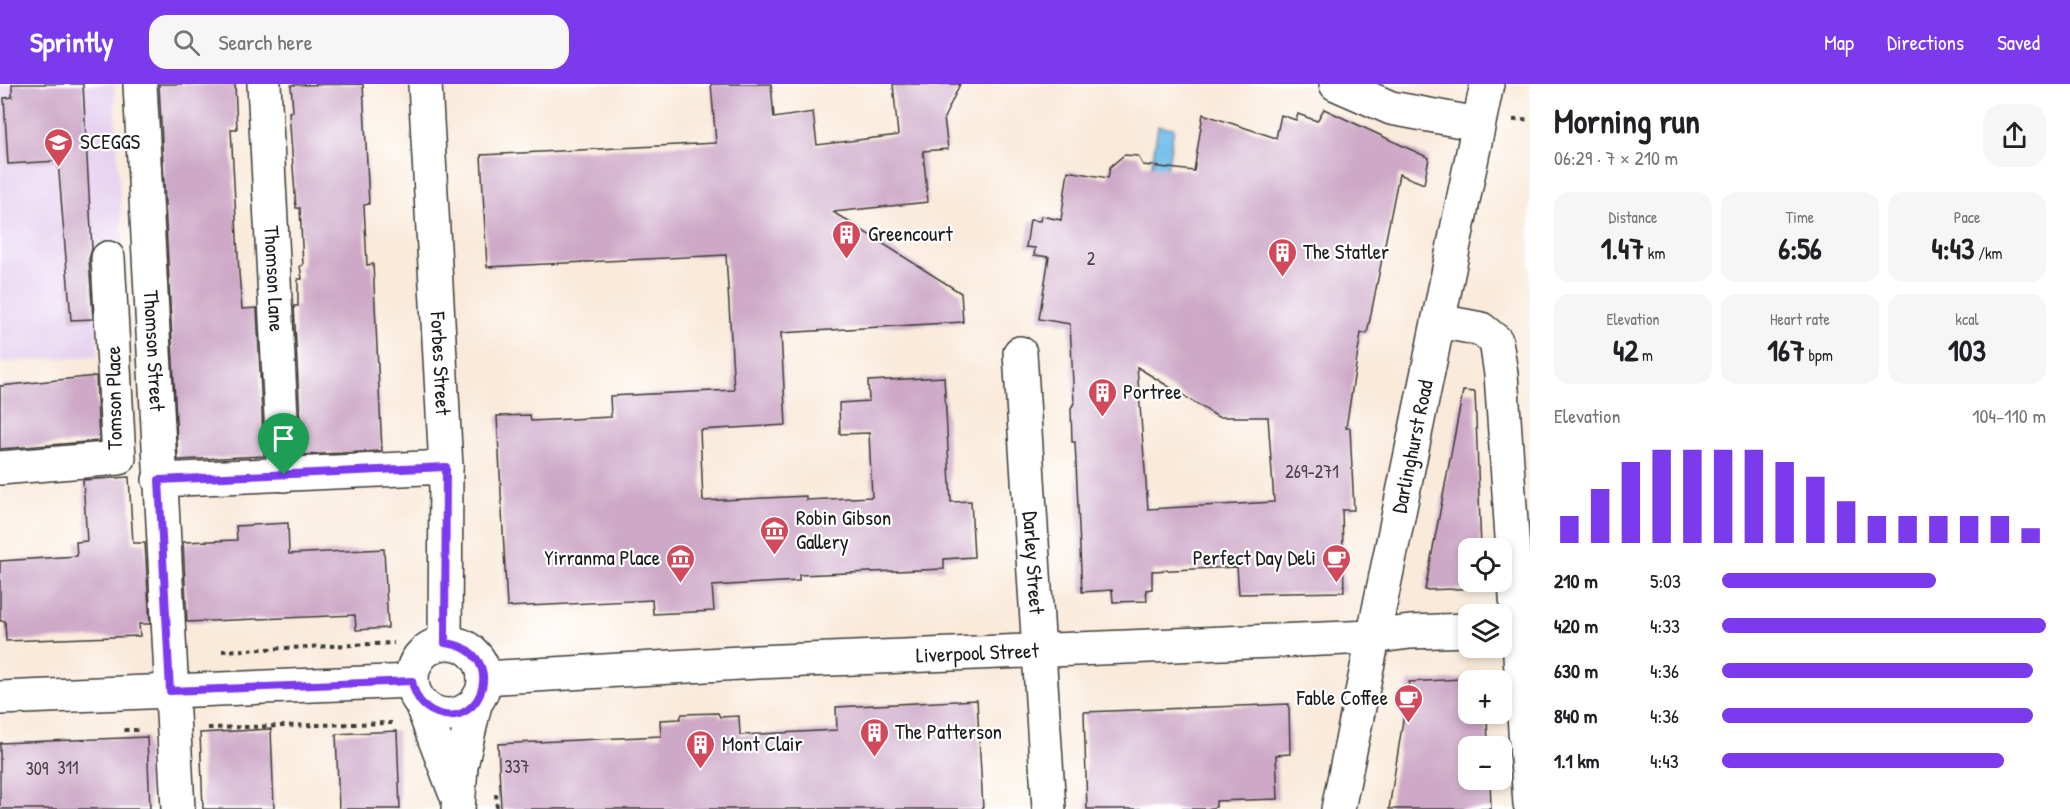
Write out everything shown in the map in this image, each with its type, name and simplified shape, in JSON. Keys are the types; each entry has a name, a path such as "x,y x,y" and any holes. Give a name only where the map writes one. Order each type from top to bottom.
{"street":[{"name":"Thomson Street","path":"140,84 170,691"},
{"name":"Thomson Lane","path":"264,84 284,475"},
{"name":"Forbes Street","path":"425,84 446,467 445,643"},
{"path":"1336,84 1391,108 1494,122"},
{"name":"Darlinghurst Road","path":"1338,809 1439,321 1494,122 1487,84"},
{"name":"Tomson Place","path":"0,468 119,458 108,258"},
{"path":"1439,321 1481,329 1496,341 1501,374 1530,804"},
{"name":"Darley Street","path":"1020,353 1041,650 1049,809"},
{"path":"159,480 446,467"},
{"name":"Liverpool Street","path":"480,691 757,662 1372,637 1458,631"},
{"path":"445,643 459,645 472,652 481,664 480,691 457,802 417,692 414,667 421,655 432,647 445,643"},
{"path":"0,698 170,691 417,692 442,714 454,714 480,691"},
{"path":"170,691 178,809"}],"path":[{"path":"1494,122 1530,119"}],"shaded area":[{"name":"SCEGGS","path":"0,84 114,84 123,250 92,252 98,356 0,363"}],"water":[{"path":"1158,126 1174,128 1157,230 1142,227"}],"building":[{"path":"12,84 83,84 92,249 89,259 93,319 71,320 58,161 8,164 4,98 12,97"},
{"path":"159,84 235,84 237,129 231,129 239,273 242,309 257,308 264,456 178,460"},
{"path":"363,84 369,204 364,205 367,265 373,264 382,451 302,455 294,306 298,306 298,279 302,279 300,266 303,265 300,208 296,208 289,112 293,111 291,85"},
{"path":"711,84 771,84 774,118 813,112 817,145 898,135 893,84 960,84 944,118 948,149 923,151 928,202 833,212 961,293 963,322 781,333 786,425 700,430 703,501 806,496 806,500 872,497 869,433 840,434 839,403 869,401 868,381 944,377 951,502 971,501 974,557 944,559 944,569 799,575 799,581 712,586 714,611 653,614 652,600 507,607 497,416 530,415 531,421 611,417 610,396 734,390 726,255 487,267 481,155 716,143"},
{"path":"1324,109 1429,158 1424,184 1399,174 1367,334 1361,333 1346,428 1350,428 1354,510 1342,510 1344,592 1239,594 1237,567 1152,571 1152,589 1146,590 1147,601 1113,602 1112,590 1082,592 1075,442 1072,442 1071,408 1074,403 1070,324 1039,319 1049,257 1034,255 1035,248 1026,247 1030,220 1040,221 1041,216 1061,220 1068,171 1108,178 1110,167 1124,155 1138,156 1143,165 1194,171 1203,114 1276,138 1281,115 1296,120 1298,114 1317,121","holes":["1137,367 1218,417 1268,417 1274,502 1148,509"]},
{"path":"96,376 99,441 0,449 0,386"},
{"path":"1463,391 1475,392 1481,538 1458,538 1458,589 1425,590"},
{"path":"129,477 133,543 145,543 150,624 139,624 140,636 6,641 5,621 0,621 0,561 77,556 76,542 87,541 83,480"},
{"path":"288,523 289,554 384,549 388,628 356,630 355,615 187,622 183,542 237,540 236,526"},
{"path":"1458,679 1458,724 1487,724 1488,736 1458,736 1458,790 1490,790 1491,809 1389,809 1409,682"},
{"path":"977,700 983,809 501,809 498,744 661,736 660,720 680,719 682,714 718,713 720,717 739,716 740,735 837,730 836,707"},
{"path":"1289,704 1290,754 1276,755 1278,799 1216,801 1216,807 1207,809 1087,809 1084,712"},
{"path":"271,729 274,809 203,809 200,733"},
{"path":"397,731 400,809 339,809 336,734"},
{"path":"147,737 150,809 0,809 0,743"}],"place":[{"name":"SCEGGS","path":"59,168"},
{"name":"Greencourt","path":"847,260"},
{"name":"The Statler","path":"1282,278"},
{"name":"Portree","path":"1102,418"},
{"name":"Robin Gibson Gallery","path":"775,556"},
{"name":"Yirranma Place","path":"681,584"},
{"name":"Perfect Day Deli","path":"1337,584"},
{"name":"Fable Coffee","path":"1409,724"},
{"name":"The Patterson","path":"874,758"},
{"name":"Mont Clair","path":"701,770"}],"route":[{"path":"446,467 445,643 459,645 472,652 481,664 484,678 482,692 475,704 465,711 454,714 442,714 430,710 421,703 412,681 170,691 159,480 284,475 446,467"}]}
